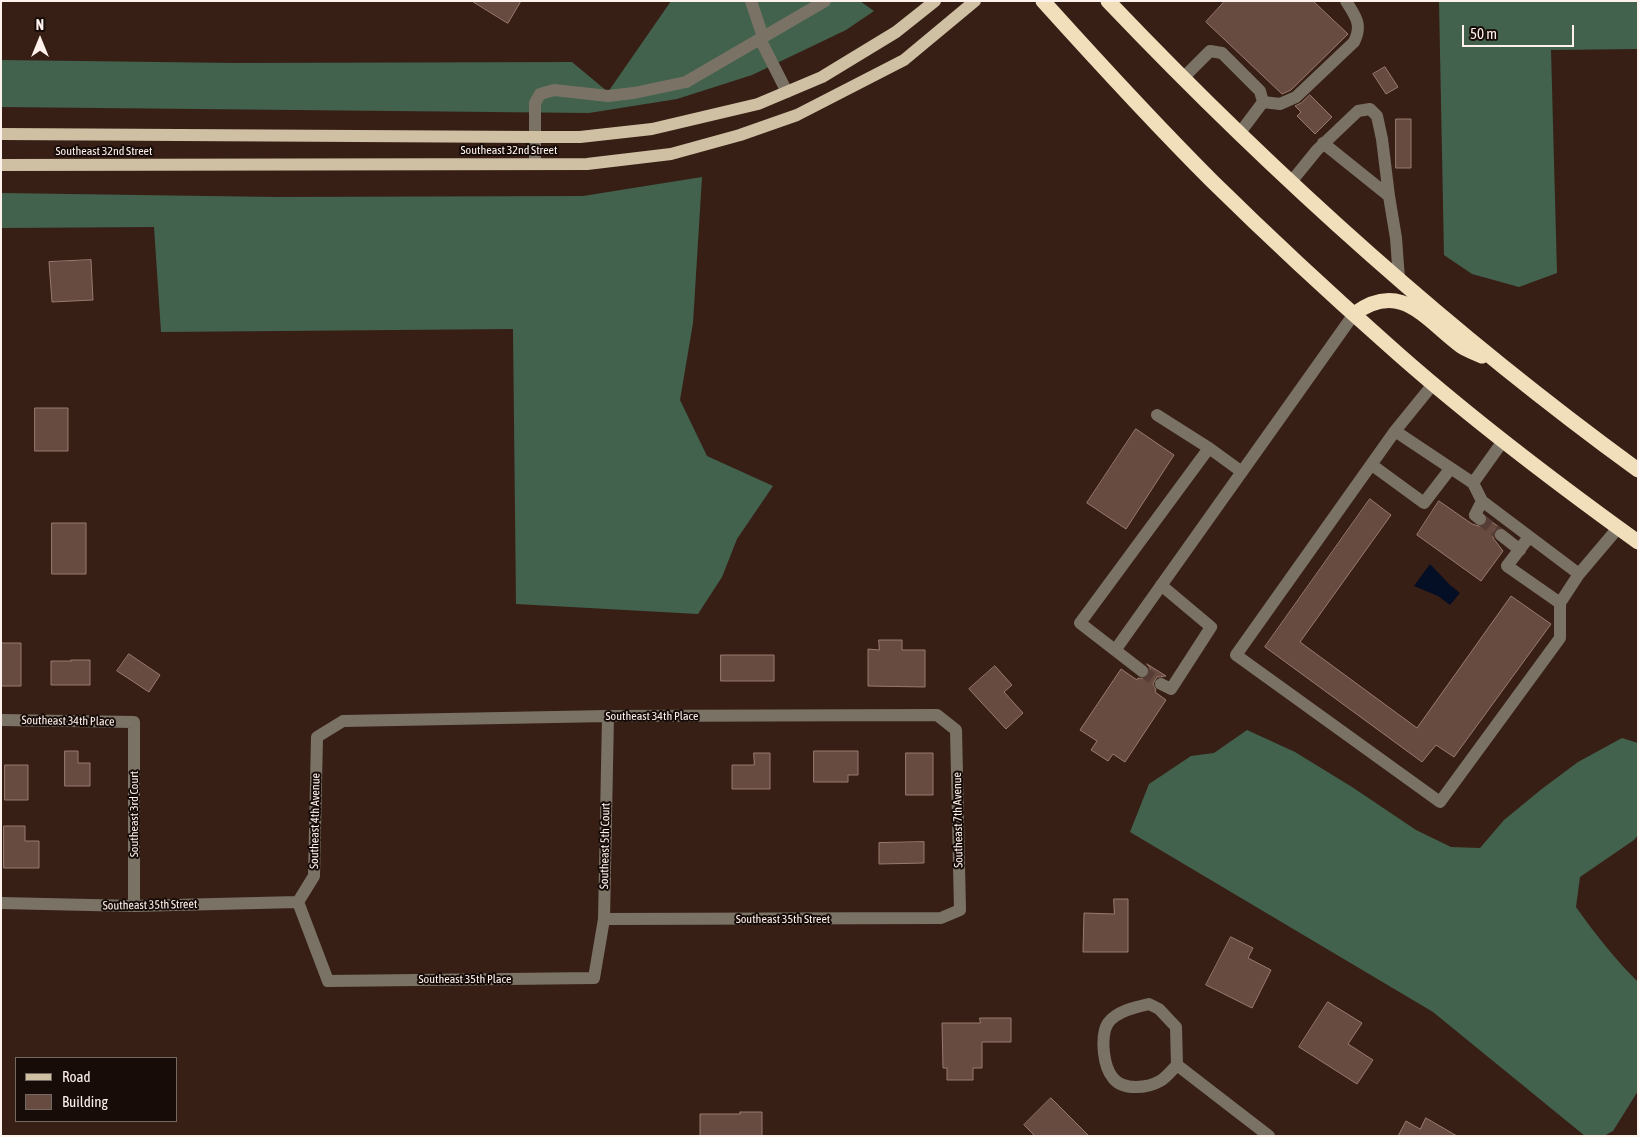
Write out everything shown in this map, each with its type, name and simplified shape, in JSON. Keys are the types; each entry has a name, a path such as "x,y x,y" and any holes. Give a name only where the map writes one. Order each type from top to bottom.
{"highway":[{"path":"1043,1 1116,82 1206,175 1388,345 1503,441 1638,542"},
{"path":"1108,1 1239,134 1399,279 1542,398 1638,470"},
{"path":"1354,314 1366,305 1382,300 1399,301 1422,313 1463,347 1504,367"}],"main road":[{"name":"Southeast 32nd Street","path":"1,134 535,138 580,137 652,129 758,104 822,77 896,32 934,1"},
{"name":"Southeast 32nd Street","path":"1,165 587,164 671,154 740,135 797,114 904,60 975,1"}],"street":[{"path":"751,1 761,38 787,92"},
{"path":"535,164 535,103 540,94 554,90 608,96 634,93 686,82 825,1"},
{"path":"1263,102 1280,104 1296,97 1354,42 1358,33 1358,20 1346,1"},
{"path":"1183,78 1210,52 1222,53 1260,91 1263,102"},
{"path":"1239,134 1263,102"},
{"path":"1291,182 1323,144 1358,110 1370,109 1377,116 1382,139 1396,238 1399,279"},
{"path":"1323,144 1389,196"},
{"path":"1116,649 1354,314"},
{"path":"1434,383 1395,431 1236,655 1440,802 1560,638 1560,603 1579,574 1618,528"},
{"path":"1157,415 1209,448 1242,472"},
{"path":"1395,431 1473,483 1482,501 1579,574"},
{"path":"1473,483 1503,441"},
{"path":"1142,671 1080,623 1209,448"},
{"path":"1372,465 1424,503 1450,469"},
{"path":"1480,519 1475,515 1482,501"},
{"path":"1501,535 1520,550"},
{"path":"1529,537 1508,566 1560,603"},
{"path":"1161,586 1211,627 1166,686"},
{"name":"Southeast 34th Place","path":"343,721 608,716 937,715 956,730"},
{"name":"Southeast 5th Court","path":"594,975 604,920 608,716"},
{"name":"Southeast 34th Place","path":"1,720 134,722"},
{"name":"Southeast 4th Avenue","path":"298,902 314,876 317,737 343,721"},
{"name":"Southeast 3rd Court","path":"134,722 134,906"},
{"name":"Southeast 7th Avenue","path":"956,730 960,910"},
{"name":"Southeast 35th Street","path":"1,903 134,906 298,902"},
{"name":"Southeast 35th Place","path":"298,902 328,981 594,978 594,975"},
{"name":"Southeast 35th Street","path":"604,920 941,918 960,910"},
{"path":"1149,1004 1159,1009 1176,1027 1177,1065 1162,1081 1146,1087 1125,1085 1114,1079 1106,1063 1104,1048 1104,1035 1109,1022 1126,1010 1149,1004"},
{"path":"1177,1065 1269,1136"}],"green space":[{"path":"671,1 860,1 874,11 846,30 752,75 677,99 589,113 1,107 1,60 236,63 572,62 608,92"},
{"path":"1439,1 1638,1 1638,49 1551,50 1557,273 1519,287 1472,274 1444,255"},
{"path":"702,177 693,323 680,400 707,456 773,486 737,539 722,577 698,614 516,604 513,329 161,332 154,227 1,228 1,193 276,197 583,196"},
{"path":"1247,730 1295,752 1416,830 1451,847 1480,848 1504,820 1578,762 1622,738 1638,743 1638,835 1634,840 1580,877 1576,907 1605,946 1638,982 1638,1091 1613,1131 1604,1136 1585,1136 1433,1012 1130,832 1149,784 1191,756 1214,753"}],"water":[{"path":"1430,564 1460,593 1450,605 1438,596 1414,586"}],"building":[{"path":"472,1 521,1 508,23"},
{"path":"1225,1 1313,1 1348,34 1291,90 1282,94 1206,22"},
{"path":"1385,67 1398,87 1386,94 1373,74"},
{"path":"1310,95 1332,117 1315,134 1297,116 1301,112 1295,106"},
{"path":"1396,119 1411,119 1411,168 1396,168"},
{"path":"91,260 93,300 52,302 49,262"},
{"path":"35,408 68,408 68,451 35,451"},
{"path":"1136,429 1174,455 1126,529 1087,503"},
{"path":"1370,499 1391,515 1300,642 1417,728 1511,596 1551,624 1454,757 1436,745 1422,762 1265,647"},
{"path":"1439,501 1472,524 1482,527 1487,524 1488,519 1499,527 1494,530 1493,538 1503,551 1481,581 1417,535"},
{"path":"52,523 86,523 86,574 52,574"},
{"path":"879,640 902,640 902,650 925,650 925,687 868,686 868,649 879,650"},
{"path":"1,643 21,643 21,686 1,686"},
{"path":"129,654 160,675 149,692 117,671"},
{"path":"721,655 774,655 774,681 721,681"},
{"path":"90,660 90,685 51,685 51,661"},
{"path":"1147,664 1166,676 1157,677 1153,684 1155,692 1166,700 1125,762 1113,754 1108,761 1091,750 1097,741 1080,730 1121,669 1137,680 1138,678 1145,679 1150,673 1150,668"},
{"path":"995,666 1012,685 1004,692 1023,713 1006,729 969,689"},
{"path":"65,751 78,751 78,763 90,763 90,786 65,786"},
{"path":"814,751 858,751 858,775 848,775 848,782 814,782"},
{"path":"754,753 770,753 770,789 732,789 732,765 754,765"},
{"path":"906,753 933,753 933,795 906,795"},
{"path":"5,765 28,765 28,800 5,800"},
{"path":"4,826 25,826 25,841 39,841 39,868 4,868"},
{"path":"924,842 924,863 879,864 879,843"},
{"path":"1114,899 1128,899 1128,952 1083,952 1084,913 1114,914"},
{"path":"1231,937 1253,948 1248,958 1271,970 1252,1008 1206,985"},
{"path":"1328,1002 1362,1023 1348,1044 1373,1060 1357,1084 1299,1047"},
{"path":"980,1018 1011,1018 1011,1042 982,1042 982,1068 973,1068 973,1080 947,1080 947,1068 943,1068 942,1023 980,1023"},
{"path":"1051,1098 1089,1136 1035,1136 1024,1125"},
{"path":"740,1112 762,1112 762,1136 700,1136 700,1114 740,1114"},
{"path":"1426,1118 1457,1136 1398,1136 1406,1121 1420,1129"}],"tunnel":[{"path":"1480,519 1501,535"},
{"path":"1142,671 1161,684"}]}
